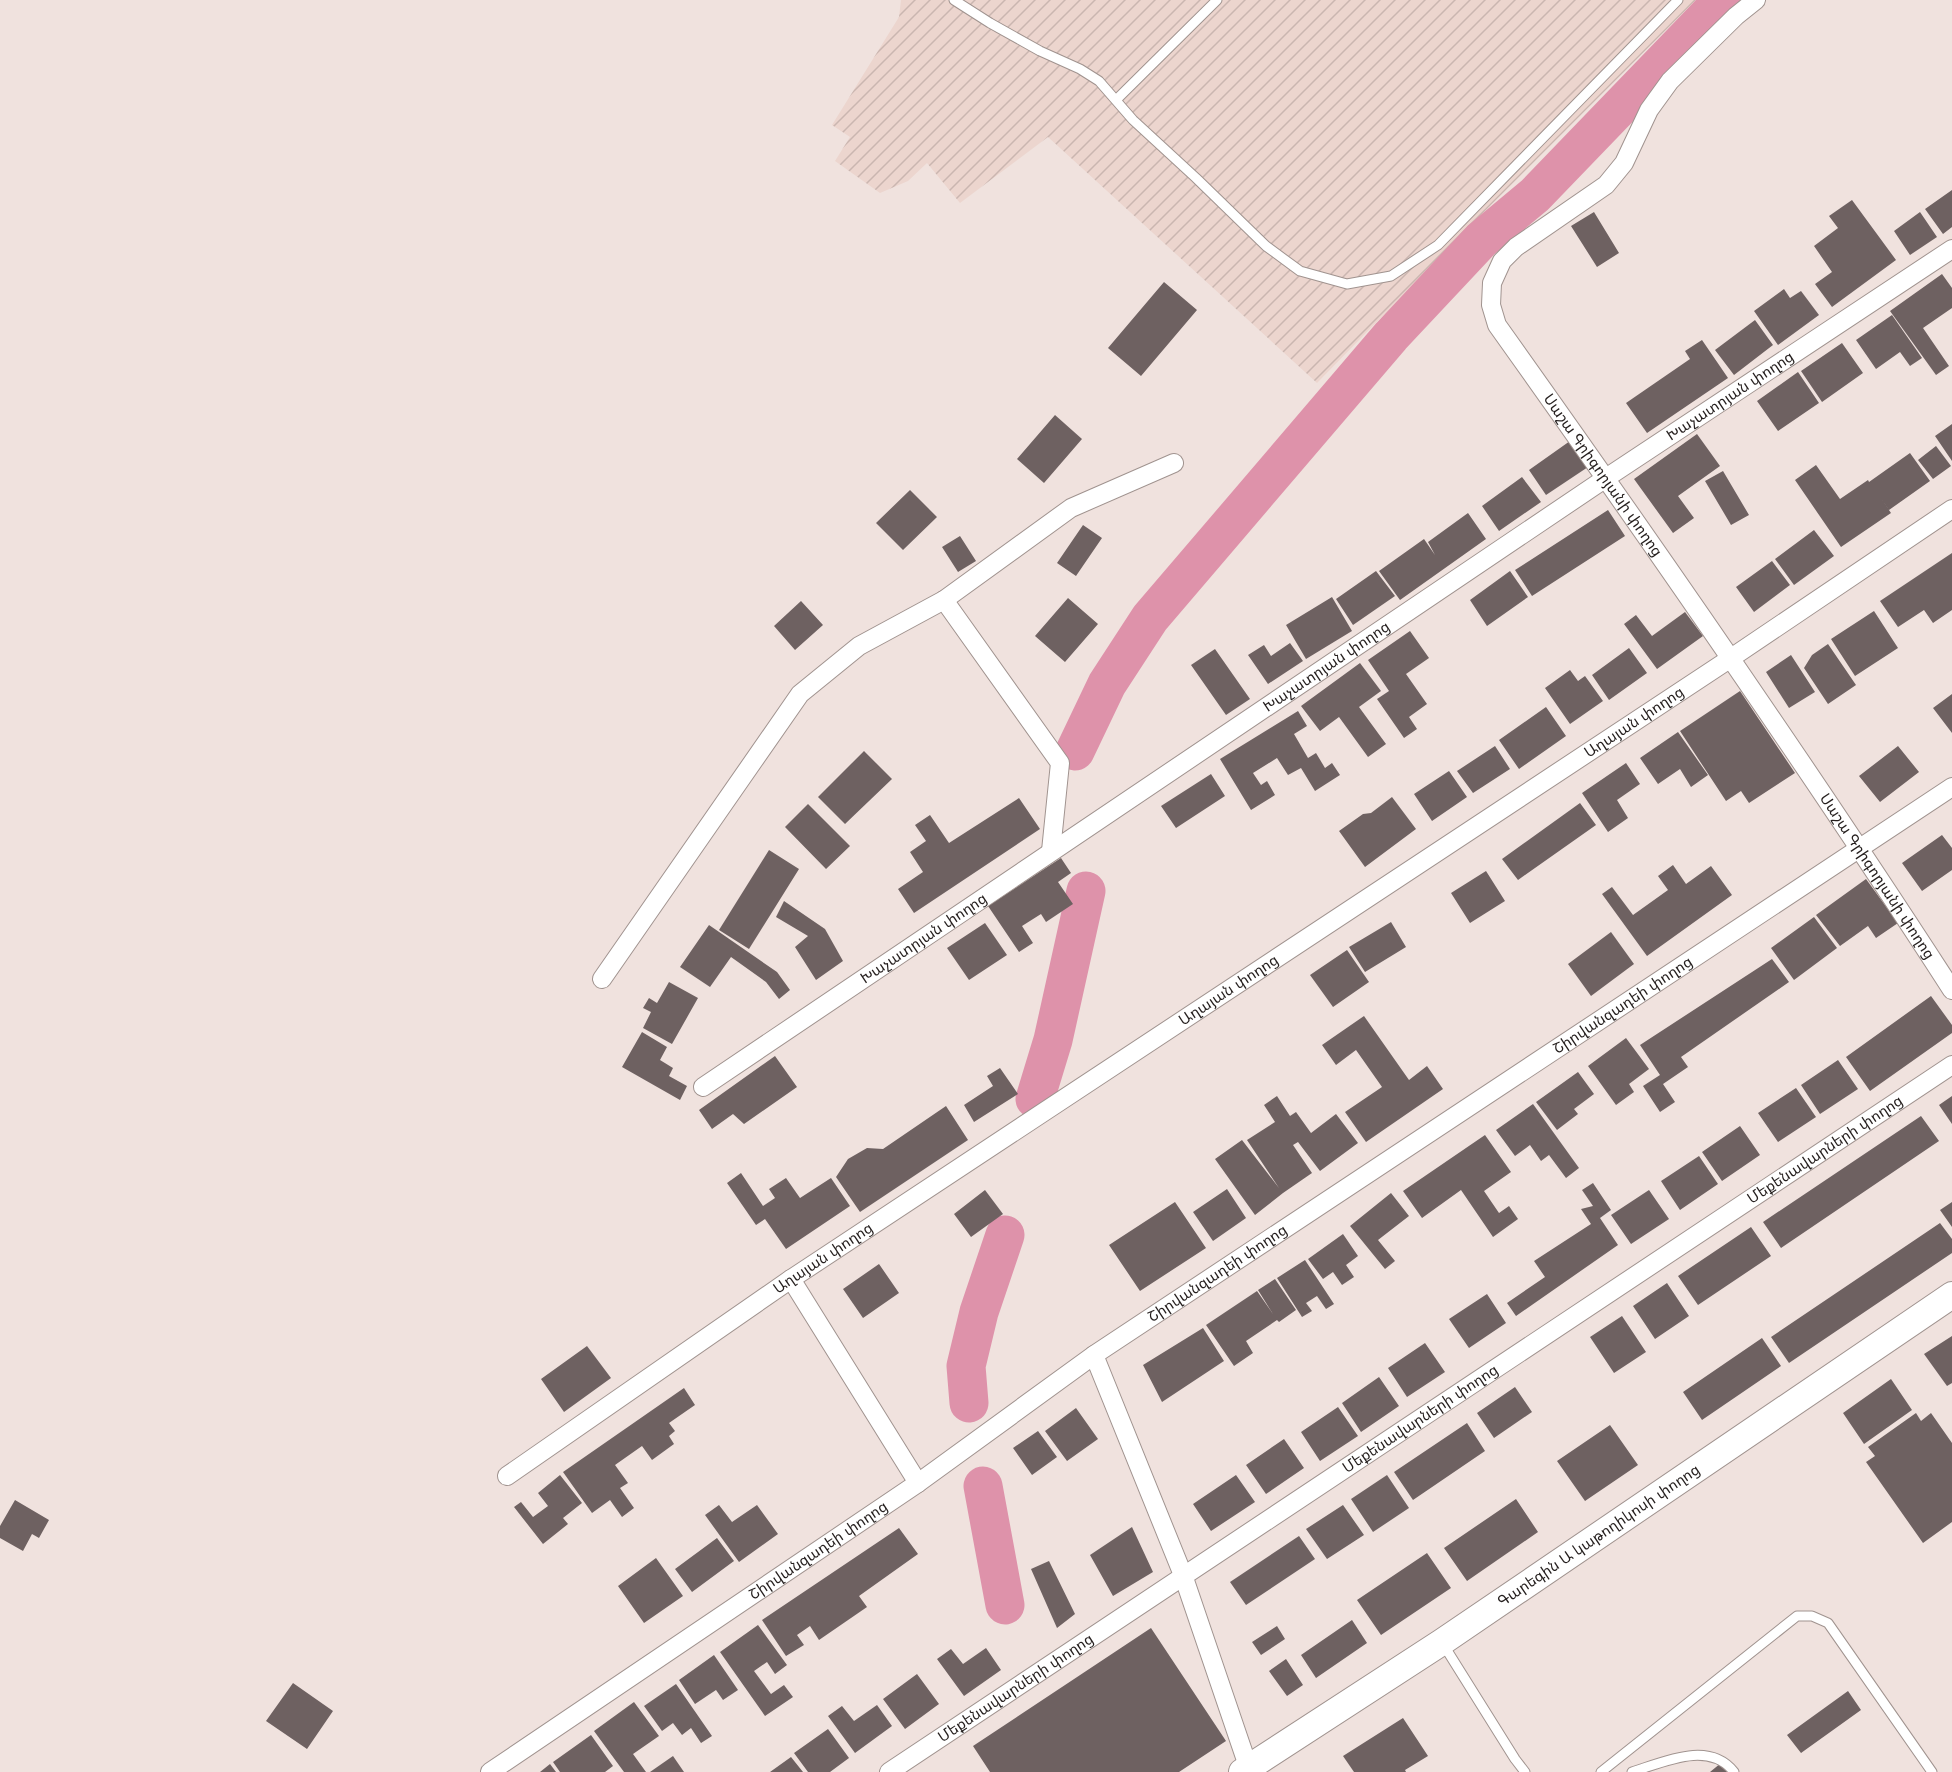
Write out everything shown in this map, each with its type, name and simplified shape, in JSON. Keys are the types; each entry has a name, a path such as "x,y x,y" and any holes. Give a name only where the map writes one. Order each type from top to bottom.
{"street":[{"name":"Սաշա Գրիգորյանի փողոց","path":"1756,0 1736,16 1670,81 1649,110 1624,163 1606,185 1516,247 1502,261 1492,283 1491,305 1497,325 1731,658 1861,849 1952,990"},
{"name":"Խաչատրյան փողոց","path":"703,1087 1606,478 1952,249"},
{"path":"602,979 800,694 860,646 944,600 1071,508 1174,463"},
{"name":"Աղայան փողոց","path":"507,1476 791,1279 1731,658 1952,509"},
{"path":"944,600 1060,763 1051,851"},
{"name":"Շիրվանզադեի փողոց","path":"490,1772 918,1482 1094,1355 1952,787"},
{"name":"Մեքենավարների փողոց","path":"889,1772 1952,1065"},
{"path":"791,1279 918,1482"},
{"name":"Գարեգին Ա կաթողիկոսի փողոց","path":"1247,1770 1442,1642 1952,1295"},
{"path":"1094,1355 1184,1575 1247,1770"}],"lane":[{"path":"954,0 1040,51 1080,69 1099,81 1133,120 1266,246 1300,271 1347,284 1391,276 1438,245 1678,0"},
{"path":"1116,100 1217,0"},
{"path":"1601,1772 1797,1616 1812,1616 1828,1623 1932,1772"},
{"path":"1442,1642 1525,1772"},
{"path":"1632,1772 1685,1755 1708,1756 1727,1762 1734,1772"}],"shaded area":[{"path":"901,0 1696,0 1317,383 1048,137 960,203 927,163 908,181 880,193 835,161 850,137 832,125 899,17"}],"building":[{"path":"1952,190 1952,227 1943,234 1925,209"},
{"path":"1852,200 1896,260 1832,307 1815,284 1832,272 1814,246 1838,228 1829,216"},
{"path":"1594,212 1619,253 1597,267 1571,226"},
{"path":"1920,212 1937,237 1910,255 1894,231"},
{"path":"1942,274 1952,288 1952,308 1923,328 1949,366 1936,375 1890,311"},
{"path":"1164,282 1197,310 1141,376 1108,348"},
{"path":"1784,289 1790,298 1801,291 1819,315 1778,345 1754,311"},
{"path":"1892,315 1922,358 1910,366 1900,352 1876,369 1856,340"},
{"path":"1755,320 1773,345 1734,375 1715,350"},
{"path":"1702,340 1728,378 1647,433 1626,403 1690,359 1685,351"},
{"path":"1842,343 1863,373 1822,402 1801,371"},
{"path":"1798,372 1819,403 1778,431 1757,401"},
{"path":"1055,415 1082,439 1044,483 1017,459"},
{"path":"1952,424 1952,461 1935,436"},
{"path":"1697,434 1720,466 1678,496 1694,518 1673,533 1634,479"},
{"path":"1570,441 1588,467 1546,495 1529,470"},
{"path":"1936,446 1951,466 1933,479 1918,460"},
{"path":"1910,453 1930,481 1889,510 1878,494 1891,513 1841,547 1795,480 1816,465 1840,499"},
{"path":"1723,471 1749,515 1731,525 1705,481"},
{"path":"1522,477 1541,502 1499,531 1482,506"},
{"path":"910,490 937,517 903,550 876,523"},
{"path":"1608,510 1625,536 1532,596 1515,570"},
{"path":"1468,513 1486,539 1400,600 1379,571 1424,539 1435,555 1428,542"},
{"path":"1083,525 1102,538 1076,576 1057,563"},
{"path":"1814,530 1834,556 1794,585 1775,559"},
{"path":"960,536 976,561 958,572 942,547"},
{"path":"1952,553 1952,610 1933,623 1924,610 1898,627 1880,601"},
{"path":"1772,561 1790,585 1754,612 1736,587"},
{"path":"1376,571 1395,596 1353,625 1336,599"},
{"path":"1510,571 1528,597 1487,626 1470,600"},
{"path":"1332,597 1352,631 1306,659 1286,625"},
{"path":"1068,598 1098,624 1065,662 1035,636"},
{"path":"801,601 823,625 795,650 774,626"},
{"path":"1874,611 1898,648 1855,676 1831,639"},
{"path":"1685,612 1703,636 1657,669 1624,624 1636,615 1652,636"},
{"path":"1410,631 1429,658 1406,674 1427,704 1409,717 1417,729 1404,738 1377,699 1389,691 1368,660"},
{"path":"1290,643 1303,661 1268,684 1248,655 1264,645 1271,656"},
{"path":"1828,644 1856,685 1828,704 1804,668 1812,655"},
{"path":"1629,648 1647,673 1609,700 1592,675"},
{"path":"1215,649 1250,699 1226,715 1191,665"},
{"path":"1791,655 1815,692 1789,708 1766,672"},
{"path":"1360,663 1381,691 1359,707 1386,744 1368,757 1339,717 1320,731 1301,706"},
{"path":"1570,670 1578,681 1585,676 1603,701 1570,724 1545,688"},
{"path":"1740,691 1795,773 1749,803 1741,791 1726,801 1680,731"},
{"path":"1952,694 1952,733 1933,708"},
{"path":"1546,707 1566,736 1519,769 1499,740"},
{"path":"1298,711 1307,726 1294,734 1308,758 1316,753 1325,768 1332,763 1340,775 1315,791 1301,768 1288,775 1277,758 1253,773 1261,785 1267,781 1275,795 1251,810 1220,759"},
{"path":"1678,732 1708,775 1691,787 1680,769 1658,784 1640,758"},
{"path":"1495,746 1510,769 1473,793 1457,771"},
{"path":"1898,746 1919,772 1880,802 1859,776"},
{"path":"864,751 892,779 845,824 818,797"},
{"path":"1626,763 1640,784 1617,800 1628,818 1608,832 1582,793"},
{"path":"1449,771 1467,797 1432,821 1414,794"},
{"path":"1211,774 1225,796 1176,828 1161,806"},
{"path":"1392,797 1416,829 1365,867 1339,831 1363,814 1371,813"},
{"path":"1019,798 1040,829 914,913 898,889 923,872 910,852 926,841 915,825 930,815 949,843"},
{"path":"1580,803 1596,825 1518,880 1502,859"},
{"path":"808,804 850,846 826,869 785,827"},
{"path":"1942,835 1952,848 1952,870 1922,891 1902,863"},
{"path":"769,850 799,869 749,949 719,930"},
{"path":"1061,858 1071,873 1058,882 1073,904 1046,922 1041,914 1022,926 1033,943 1019,952 988,906"},
{"path":"1673,865 1686,884 1711,866 1732,895 1647,956 1602,894 1612,887 1633,915 1668,890 1658,876"},
{"path":"1486,871 1505,901 1470,923 1451,893"},
{"path":"1866,879 1898,923 1876,938 1868,926 1840,946 1816,915"},
{"path":"784,901 825,929 843,961 816,980 795,947 808,936 776,917"},
{"path":"1814,917 1837,948 1794,980 1771,948"},
{"path":"1391,922 1406,947 1365,972 1349,947"},
{"path":"985,923 1007,955 969,980 947,948"},
{"path":"709,925 777,972 790,990 779,999 766,982 731,957 710,987 680,967"},
{"path":"1611,932 1634,964 1591,996 1568,964"},
{"path":"1347,950 1369,982 1333,1007 1310,975"},
{"path":"1772,959 1789,982 1681,1057 1688,1067 1663,1084 1675,1102 1660,1112 1643,1086 1660,1075 1640,1045"},
{"path":"669,982 698,998 672,1044 643,1028 651,1012 643,1008 649,998 657,1003"},
{"path":"1931,996 1952,1025 1952,1033 1870,1091 1846,1057"},
{"path":"1364,1016 1409,1080 1427,1066 1443,1089 1366,1142 1345,1112 1382,1087 1356,1050 1336,1065 1322,1045"},
{"path":"642,1032 667,1047 660,1060 673,1068 669,1076 687,1086 680,1100 622,1067"},
{"path":"1626,1038 1649,1069 1629,1084 1634,1092 1616,1105 1588,1066"},
{"path":"775,1056 797,1087 744,1124 733,1114 712,1129 699,1110"},
{"path":"1838,1060 1858,1089 1820,1114 1801,1085"},
{"path":"1000,1068 1018,1094 974,1122 964,1105 993,1086 987,1076"},
{"path":"1578,1072 1594,1094 1574,1109 1578,1114 1557,1130 1536,1102"},
{"path":"1796,1088 1816,1117 1778,1142 1758,1113"},
{"path":"1277,1096 1290,1116 1296,1112 1311,1133 1336,1114 1358,1143 1320,1171 1298,1142 1293,1145 1312,1173 1255,1215 1215,1159 1242,1140 1279,1188 1247,1140 1275,1122 1264,1105"},
{"path":"1952,1096 1952,1124 1939,1105"},
{"path":"1533,1104 1579,1168 1566,1178 1549,1155 1541,1161 1530,1145 1515,1156 1496,1130"},
{"path":"946,1106 968,1140 860,1212 836,1177 848,1159 867,1148 883,1149"},
{"path":"1921,1116 1939,1141 1781,1248 1763,1222"},
{"path":"1740,1126 1760,1155 1722,1181 1702,1152"},
{"path":"1485,1135 1511,1172 1484,1191 1499,1213 1509,1206 1518,1219 1493,1237 1461,1190 1422,1218 1403,1191"},
{"path":"1699,1156 1718,1184 1680,1210 1661,1181"},
{"path":"741,1173 763,1206 775,1198 769,1189 786,1178 800,1198 831,1178 850,1206 786,1249 765,1219 756,1225 727,1183"},
{"path":"1593,1183 1611,1210 1600,1218 1618,1245 1516,1316 1507,1303 1545,1277 1534,1261 1591,1224 1581,1209 1593,1206 1582,1190"},
{"path":"1227,1189 1246,1218 1213,1241 1193,1212"},
{"path":"985,1190 1003,1214 971,1237 954,1214"},
{"path":"1649,1190 1669,1219 1631,1244 1611,1215"},
{"path":"1391,1193 1409,1216 1378,1240 1395,1261 1385,1269 1350,1226"},
{"path":"1175,1202 1206,1248 1140,1291 1109,1245"},
{"path":"1952,1202 1952,1227 1940,1210"},
{"path":"1940,1223 1952,1239 1952,1253 1789,1363 1771,1337"},
{"path":"1751,1227 1771,1256 1698,1305 1678,1276"},
{"path":"1343,1234 1358,1256 1346,1265 1354,1277 1342,1285 1333,1272 1323,1279 1308,1259"},
{"path":"1305,1260 1334,1304 1326,1309 1317,1296 1306,1303 1312,1311 1302,1317 1277,1278"},
{"path":"879,1264 899,1293 863,1318 843,1289"},
{"path":"1275,1279 1296,1310 1246,1341 1253,1353 1234,1366 1206,1325 1257,1291 1273,1314 1258,1290"},
{"path":"1667,1283 1689,1316 1655,1339 1633,1306"},
{"path":"1487,1294 1506,1323 1469,1348 1449,1319"},
{"path":"1622,1316 1646,1352 1614,1373 1590,1337"},
{"path":"1203,1328 1224,1361 1162,1402 1143,1365"},
{"path":"1952,1336 1952,1383 1947,1386 1924,1354"},
{"path":"1762,1338 1781,1366 1702,1420 1683,1392"},
{"path":"1425,1343 1445,1372 1407,1397 1388,1368"},
{"path":"587,1346 611,1378 564,1412 541,1379"},
{"path":"1379,1377 1399,1406 1361,1432 1342,1403"},
{"path":"1891,1379 1912,1410 1864,1444 1843,1413"},
{"path":"1515,1387 1532,1412 1494,1438 1477,1413"},
{"path":"684,1388 695,1405 669,1423 675,1431 669,1436 674,1444 652,1460 642,1446 615,1465 628,1483 620,1488 634,1508 622,1517 610,1500 592,1513 563,1472"},
{"path":"1338,1407 1358,1436 1320,1461 1301,1432"},
{"path":"1076,1408 1098,1439 1067,1461 1045,1431"},
{"path":"1916,1413 1921,1421 1931,1413 1952,1443 1952,1522 1923,1543 1866,1462 1875,1456 1868,1447"},
{"path":"1467,1423 1485,1451 1413,1500 1394,1472"},
{"path":"1610,1425 1638,1465 1585,1501 1557,1461"},
{"path":"1038,1431 1057,1457 1032,1475 1013,1448"},
{"path":"1284,1439 1304,1468 1266,1494 1246,1465"},
{"path":"560,1475 582,1503 563,1518 568,1524 543,1544 514,1507 521,1502 533,1517 548,1506 538,1493"},
{"path":"1236,1475 1255,1502 1211,1531 1193,1504"},
{"path":"1387,1475 1409,1508 1373,1532 1351,1499"},
{"path":"1516,1499 1538,1532 1467,1581 1444,1548"},
{"path":"15,1500 49,1520 39,1538 32,1534 23,1551 0,1538 0,1526"},
{"path":"719,1505 732,1522 757,1505 778,1534 739,1562 705,1515"},
{"path":"1343,1505 1364,1535 1327,1559 1306,1529"},
{"path":"1132,1527 1153,1572 1113,1596 1090,1555"},
{"path":"899,1528 918,1554 859,1596 867,1607 819,1640 810,1626 797,1635 804,1645 786,1656 762,1620"},
{"path":"1299,1536 1315,1559 1246,1605 1230,1582"},
{"path":"717,1538 734,1561 692,1592 675,1569"},
{"path":"1427,1553 1451,1588 1381,1635 1357,1600"},
{"path":"656,1558 683,1596 644,1623 618,1586"},
{"path":"1049,1561 1075,1614 1057,1628 1031,1569"},
{"path":"1352,1620 1367,1643 1316,1678 1301,1655"},
{"path":"758,1625 787,1665 775,1674 767,1662 754,1671 771,1694 784,1685 793,1697 765,1716 720,1652"},
{"path":"1277,1626 1285,1639 1261,1655 1252,1642"},
{"path":"1151,1628 1226,1741 1179,1772 990,1772 973,1746"},
{"path":"986,1648 1001,1670 964,1696 937,1659 951,1649 963,1664"},
{"path":"714,1655 738,1690 723,1700 716,1690 695,1704 679,1680"},
{"path":"1286,1659 1303,1685 1287,1696 1269,1671"},
{"path":"917,1674 939,1704 905,1729 883,1699"},
{"path":"293,1683 333,1711 307,1749 266,1721"},
{"path":"676,1684 712,1736 701,1743 691,1728 682,1735 673,1723 662,1731 644,1706"},
{"path":"1848,1691 1861,1710 1801,1753 1787,1735"},
{"path":"634,1702 659,1736 633,1754 646,1772 624,1772 594,1731"},
{"path":"877,1705 892,1726 855,1753 828,1716 842,1706 854,1721"},
{"path":"1403,1718 1428,1756 1405,1770 1406,1772 1354,1772 1343,1756"},
{"path":"828,1729 849,1758 830,1772 808,1772 794,1753"},
{"path":"591,1735 613,1766 605,1772 560,1772 553,1762"},
{"path":"673,1756 684,1772 650,1772"},
{"path":"791,1757 803,1772 770,1772"},
{"path":"1721,1763 1727,1772 1710,1772"},
{"path":"550,1764 556,1772 540,1772"}],"waterway":[{"path":"1075,751 1107,684 1150,618 1391,336 1481,240 1535,195 1723,0"},
{"path":"1035,1099 1053,1040 1086,891"},
{"path":"969,1403 966,1366 979,1312 1005,1235"},
{"path":"983,1486 1005,1605"}]}
